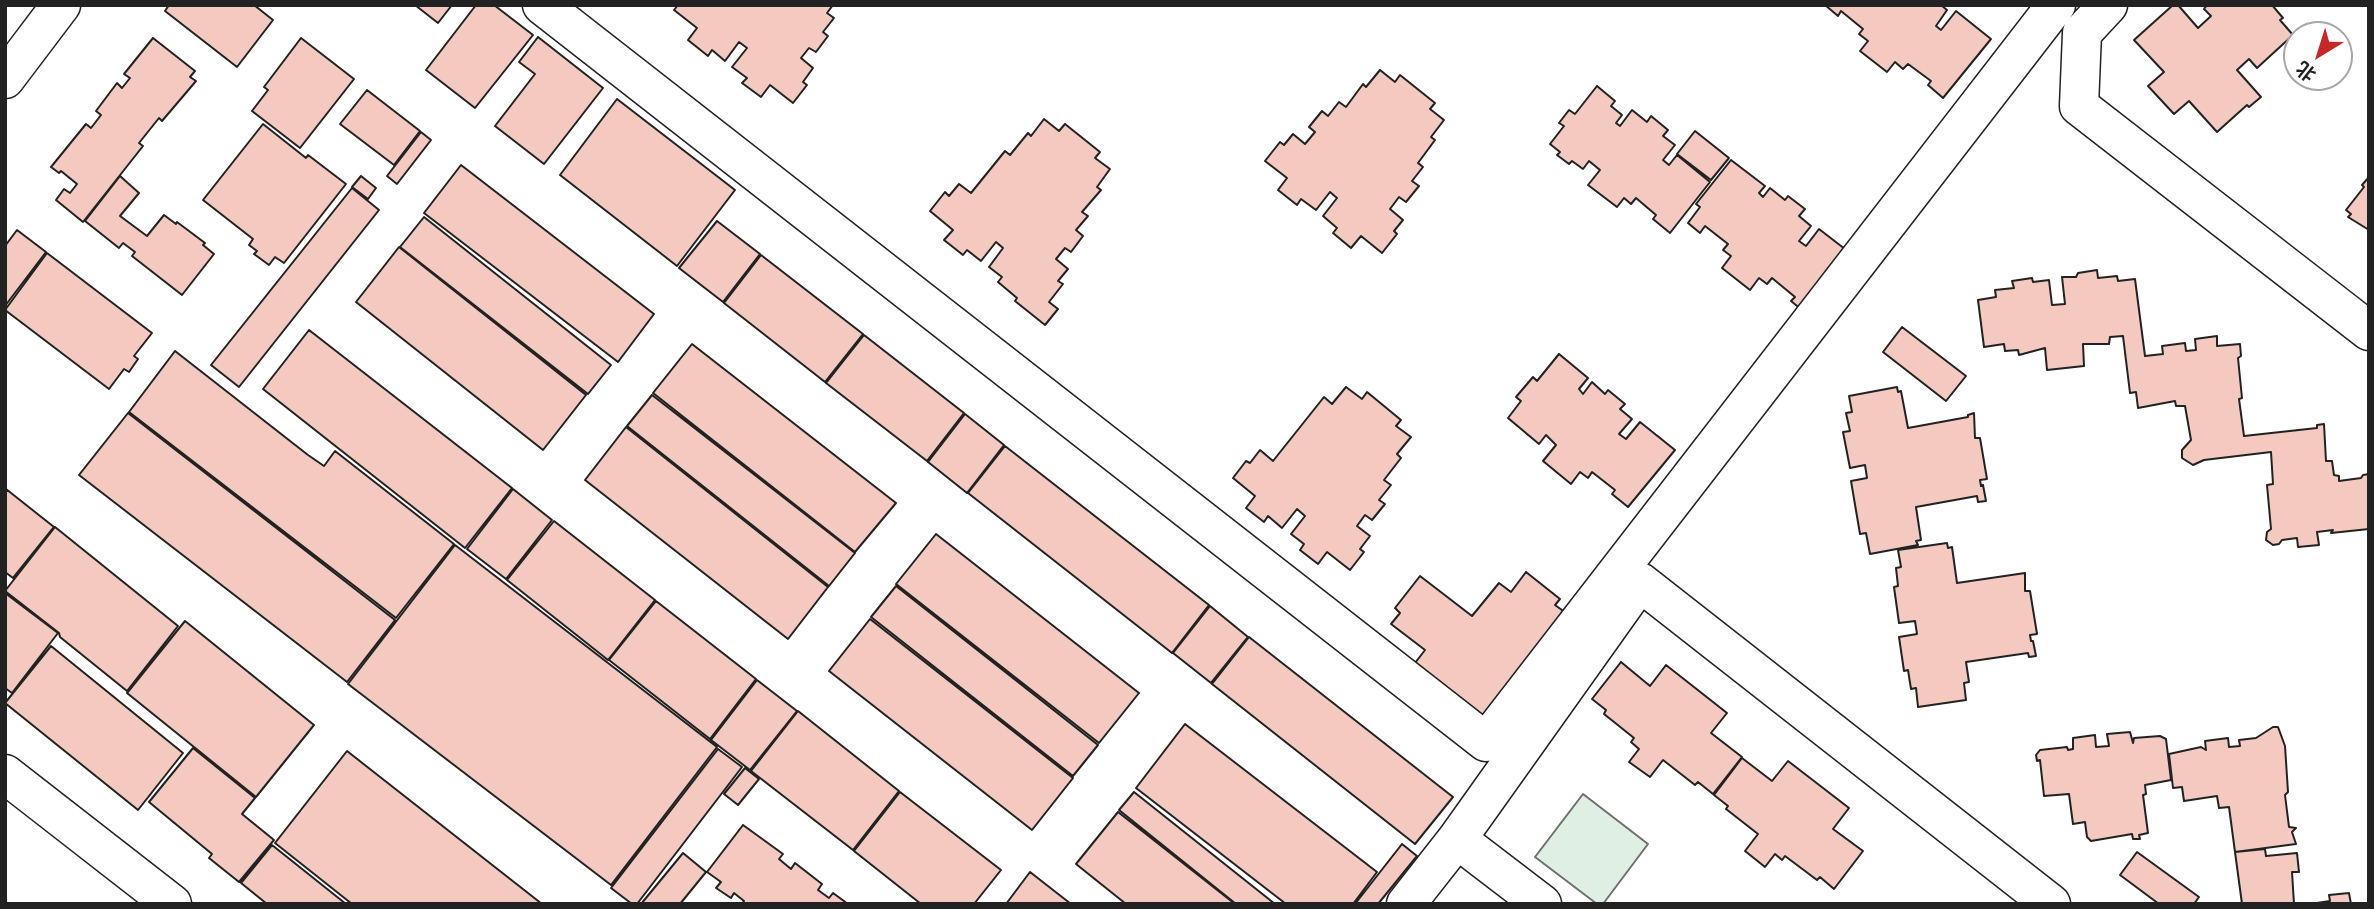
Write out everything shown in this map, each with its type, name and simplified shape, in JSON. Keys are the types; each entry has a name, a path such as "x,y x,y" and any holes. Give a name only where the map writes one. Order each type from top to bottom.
{"street":[{"path":"5,79 61,5"},
{"path":"542,5 1486,742 2056,5"},
{"path":"2108,5 2082,33 2079,106 2369,331"},
{"path":"1406,904 1457,839 1640,582 2051,904"},
{"path":"5,774 172,904"},
{"path":"1457,839 1542,904"}],"green space":[{"path":"1583,794 1648,844 1603,904 1597,904 1535,857"}],"building":[{"path":"169,5 254,5 273,20 237,67 165,11"},
{"path":"415,5 452,5 438,23"},
{"path":"476,5 494,5 533,35 475,108 426,70"},
{"path":"678,5 833,5 827,13 834,18 823,32 828,36 816,52 809,48 801,58 813,68 803,82 807,85 793,103 770,85 761,97 742,83 747,78 732,67 747,48 739,42 725,61 712,50 708,56 688,40 697,28 674,10"},
{"path":"1825,5 1941,5 1947,10 1936,26 1941,30 1956,11 1991,39 1943,98 1928,85 1931,81 1908,64 1903,69 1895,62 1887,72 1860,51 1868,41 1859,34 1863,29 1841,11 1838,16"},
{"path":"2173,5 2178,5 2198,28 2211,16 2204,9 2207,5 2272,5 2283,18 2280,20 2283,23 2283,44 2257,68 2249,59 2237,70 2261,97 2249,107 2247,105 2217,132 2189,101 2174,114 2148,86 2164,72 2134,40"},
{"path":"538,37 603,88 544,164 495,126 535,74 519,62"},
{"path":"153,38 195,71 190,77 196,81 162,121 159,118 139,143 143,146 83,222 56,200 64,189 70,193 77,184 61,171 59,173 51,167 86,124 91,128 101,115 96,111 117,83 122,88 130,78 124,74"},
{"path":"301,38 354,79 300,148 252,111 268,90 264,87"},
{"path":"1380,70 1395,82 1400,75 1435,103 1430,109 1444,120 1431,137 1435,140 1418,163 1423,167 1412,181 1419,186 1406,202 1399,197 1390,209 1403,220 1394,231 1397,234 1382,253 1361,236 1351,248 1333,233 1337,228 1323,216 1337,198 1330,192 1316,210 1301,199 1297,205 1278,190 1287,178 1265,161 1280,142 1284,145 1293,134 1305,144 1315,132 1309,127 1322,111 1328,116 1339,102 1346,107 1363,84 1366,87"},
{"path":"1597,86 1615,101 1611,106 1622,115 1616,123 1620,126 1632,110 1647,122 1651,116 1668,130 1663,136 1675,145 1663,160 1669,165 1677,155 1710,182 1670,233 1653,219 1656,215 1636,198 1631,204 1624,198 1617,207 1588,185 1600,170 1589,161 1583,169 1572,161 1569,164 1557,155 1560,152 1550,144 1564,126 1559,123 1569,110 1575,114"},
{"path":"367,90 420,131 394,165 340,124"},
{"path":"617,99 735,190 677,266 560,175"},
{"path":"1044,119 1059,131 1065,124 1100,152 1095,158 1110,169 1097,187 1101,190 1082,212 1088,216 1076,230 1083,236 1071,252 1065,248 1056,259 1068,269 1058,281 1063,284 1049,302 1058,309 1045,325 1015,301 1017,298 998,282 1002,277 989,267 1003,248 996,242 981,261 967,250 963,255 944,240 953,230 930,211 945,192 949,196 959,184 971,193 1005,151 1010,155 1028,133 1031,136"},
{"path":"263,124 306,158 308,155 346,184 284,263 275,257 269,265 254,254 257,251 249,245 253,239 203,200"},
{"path":"1695,131 1729,158 1711,180 1677,154"},
{"path":"421,132 431,140 397,184 387,176"},
{"path":"1731,160 1765,186 1759,193 1763,197 1770,188 1785,200 1788,196 1805,209 1799,216 1811,226 1799,241 1806,246 1819,229 1854,256 1808,315 1791,301 1795,297 1772,278 1767,284 1759,278 1750,290 1722,268 1731,256 1723,250 1728,244 1705,226 1700,233 1688,223 1700,207 1696,204"},
{"path":"461,165 654,314 618,362 424,213"},
{"path":"120,176 139,193 120,216 147,236 164,215 205,243 203,245 214,254 182,295 132,256 135,252 123,243 119,248 85,221"},
{"path":"361,176 376,188 368,199 352,187"},
{"path":"2369,177 2369,230 2348,217 2351,214 2346,210"},
{"path":"352,188 379,210 239,387 211,365"},
{"path":"424,217 611,365 588,394 400,247"},
{"path":"717,221 760,254 723,302 679,268"},
{"path":"17,230 46,252 5,306 5,246"},
{"path":"399,247 586,395 543,450 356,302"},
{"path":"47,253 152,333 134,356 138,359 129,372 124,369 109,389 5,310"},
{"path":"761,255 863,334 825,382 724,303"},
{"path":"2097,270 2098,278 2117,276 2118,281 2135,279 2145,356 2163,354 2162,346 2185,343 2186,351 2196,350 2195,339 2217,336 2217,346 2240,344 2241,356 2238,358 2242,398 2239,399 2244,436 2317,428 2317,425 2324,424 2326,461 2332,461 2334,475 2339,476 2339,481 2369,474 2369,529 2317,532 2319,545 2298,547 2297,538 2282,540 2273,545 2266,540 2267,532 2271,529 2267,485 2273,484 2271,452 2204,460 2193,465 2182,458 2182,450 2191,440 2185,406 2176,406 2175,401 2138,408 2136,392 2130,393 2123,336 2110,337 2109,344 2083,344 2084,366 2047,370 2045,348 2019,355 2018,350 2005,351 2004,344 1984,347 1978,300 1996,297 1995,290 2014,288 2012,281 2032,278 2033,282 2049,280 2052,305 2065,304 2062,277 2076,277 2078,273"},
{"path":"1902,327 1966,376 1946,401 1883,352"},
{"path":"309,330 512,488 465,548 263,389"},
{"path":"864,335 964,413 927,461 826,383"},
{"path":"692,344 896,503 855,552 653,393"},
{"path":"175,351 308,455 324,466 335,451 454,544 396,618 129,412"},
{"path":"1559,354 1588,378 1579,389 1583,394 1592,382 1605,394 1608,390 1625,404 1620,409 1632,419 1619,434 1626,439 1640,422 1675,450 1628,507 1612,494 1615,490 1592,472 1588,478 1580,472 1571,484 1543,461 1556,445 1546,435 1539,444 1508,418 1521,401 1516,397 1533,377 1537,381"},
{"path":"1346,387 1362,399 1367,392 1401,420 1396,426 1411,437 1397,454 1401,458 1384,480 1391,485 1379,500 1385,504 1372,520 1365,515 1357,526 1370,536 1360,549 1364,552 1350,570 1327,552 1318,564 1300,550 1304,544 1291,534 1305,516 1297,509 1282,528 1268,516 1264,522 1246,508 1255,496 1233,478 1246,461 1250,463 1260,450 1273,461 1324,397 1332,404"},
{"path":"1897,387 1898,392 1901,391 1908,428 1968,417 1974,413 1975,438 1980,438 1987,479 1980,480 1986,501 1978,502 1977,496 1916,507 1921,540 1916,541 1918,545 1870,554 1866,533 1860,534 1851,481 1867,478 1865,465 1850,468 1843,432 1850,431 1846,413 1852,412 1849,396"},
{"path":"652,395 855,553 829,586 627,426"},
{"path":"128,413 395,620 347,682 79,475"},
{"path":"965,414 1004,445 967,493 928,462"},
{"path":"626,427 828,587 788,639 585,480"},
{"path":"1005,446 1209,605 1172,653 968,493"},
{"path":"6,489 54,527 13,578 5,572"},
{"path":"513,489 552,520 506,579 467,549"},
{"path":"554,521 655,600 608,660 507,580"},
{"path":"55,527 178,626 127,691 5,591"},
{"path":"936,534 1139,693 1099,743 896,584"},
{"path":"1947,543 1948,548 1952,547 1957,583 2025,573 2025,591 2030,591 2037,634 2030,635 2036,656 2029,657 2028,653 1966,662 1969,682 1964,683 1966,700 1918,707 1916,688 1911,689 1908,670 1904,671 1899,637 1917,634 1915,621 1899,623 1894,587 1898,586 1896,568 1901,567 1898,550"},
{"path":"455,545 717,747 611,885 348,684"},
{"path":"1526,572 1560,599 1555,605 1566,613 1485,717 1415,663 1425,650 1391,624 1400,613 1395,608 1420,576 1472,616 1499,583 1511,592"},
{"path":"896,586 1098,745 1073,776 871,617"},
{"path":"5,593 58,633 12,693 5,688"},
{"path":"656,601 756,679 710,739 609,660"},
{"path":"1210,606 1248,637 1211,683 1173,653"},
{"path":"870,619 1073,778 1032,830 829,671"},
{"path":"185,621 314,725 256,797 127,693"},
{"path":"1249,637 1453,797 1415,844 1212,684"},
{"path":"51,646 183,753 138,810 5,703"},
{"path":"1621,662 1650,686 1666,665 1727,713 1711,733 1742,757 1713,794 1698,782 1695,785 1663,760 1650,777 1629,762 1639,749 1631,742 1634,738 1604,714 1606,710 1592,699"},
{"path":"757,680 797,711 750,770 711,740"},
{"path":"798,711 899,791 853,850 751,771"},
{"path":"1185,724 1377,872 1353,904 1286,904 1136,788"},
{"path":"2273,727 2278,727 2285,746 2288,792 2285,795 2289,827 2296,828 2292,832 2296,844 2235,852 2229,807 2219,808 2217,796 2184,801 2182,787 2173,788 2169,754 2201,747 2206,750 2205,741 2228,738 2229,747 2240,746 2239,740 2256,738"},
{"path":"2130,732 2133,743 2134,738 2160,736 2166,739 2171,780 2145,785 2146,794 2143,795 2148,833 2139,835 2140,839 2133,839 2132,834 2091,841 2087,837 2085,822 2073,824 2069,794 2044,796 2040,760 2037,761 2036,755 2040,750 2067,747 2068,750 2073,749 2073,738 2095,735 2096,747 2109,746 2107,734"},
{"path":"193,748 255,798 242,814 274,840 239,882 209,858 212,854 149,802"},
{"path":"718,749 742,767 637,904 632,904 611,888"},
{"path":"347,751 542,904 352,904 275,843"},
{"path":"1742,758 1772,781 1788,761 1849,808 1833,829 1863,851 1834,889 1820,877 1817,880 1785,856 1782,860 1775,854 1765,867 1745,851 1758,834 1726,809 1728,806 1714,795"},
{"path":"745,768 759,779 738,805 724,794"},
{"path":"900,792 1001,870 974,904 921,904 854,851"},
{"path":"1134,792 1275,904 1236,904 1119,810"},
{"path":"1118,812 1235,904 1126,904 1076,864"},
{"path":"743,825 783,854 779,859 791,869 795,863 822,884 818,890 829,898 833,893 848,904 742,904 744,901 734,893 731,898 716,888 721,882 707,872"},
{"path":"1402,844 1417,856 1378,904 1355,904"},
{"path":"272,845 346,904 267,904 241,883"},
{"path":"2265,849 2266,856 2297,853 2299,872 2292,872 2294,904 2242,904 2235,852"},
{"path":"2137,852 2199,897 2194,904 2159,904 2120,875"},
{"path":"683,853 706,872 680,904 641,904"},
{"path":"1030,872 1071,904 1006,904"},
{"path":"2349,893 2351,904 2310,904 2330,901 2329,895"}]}
